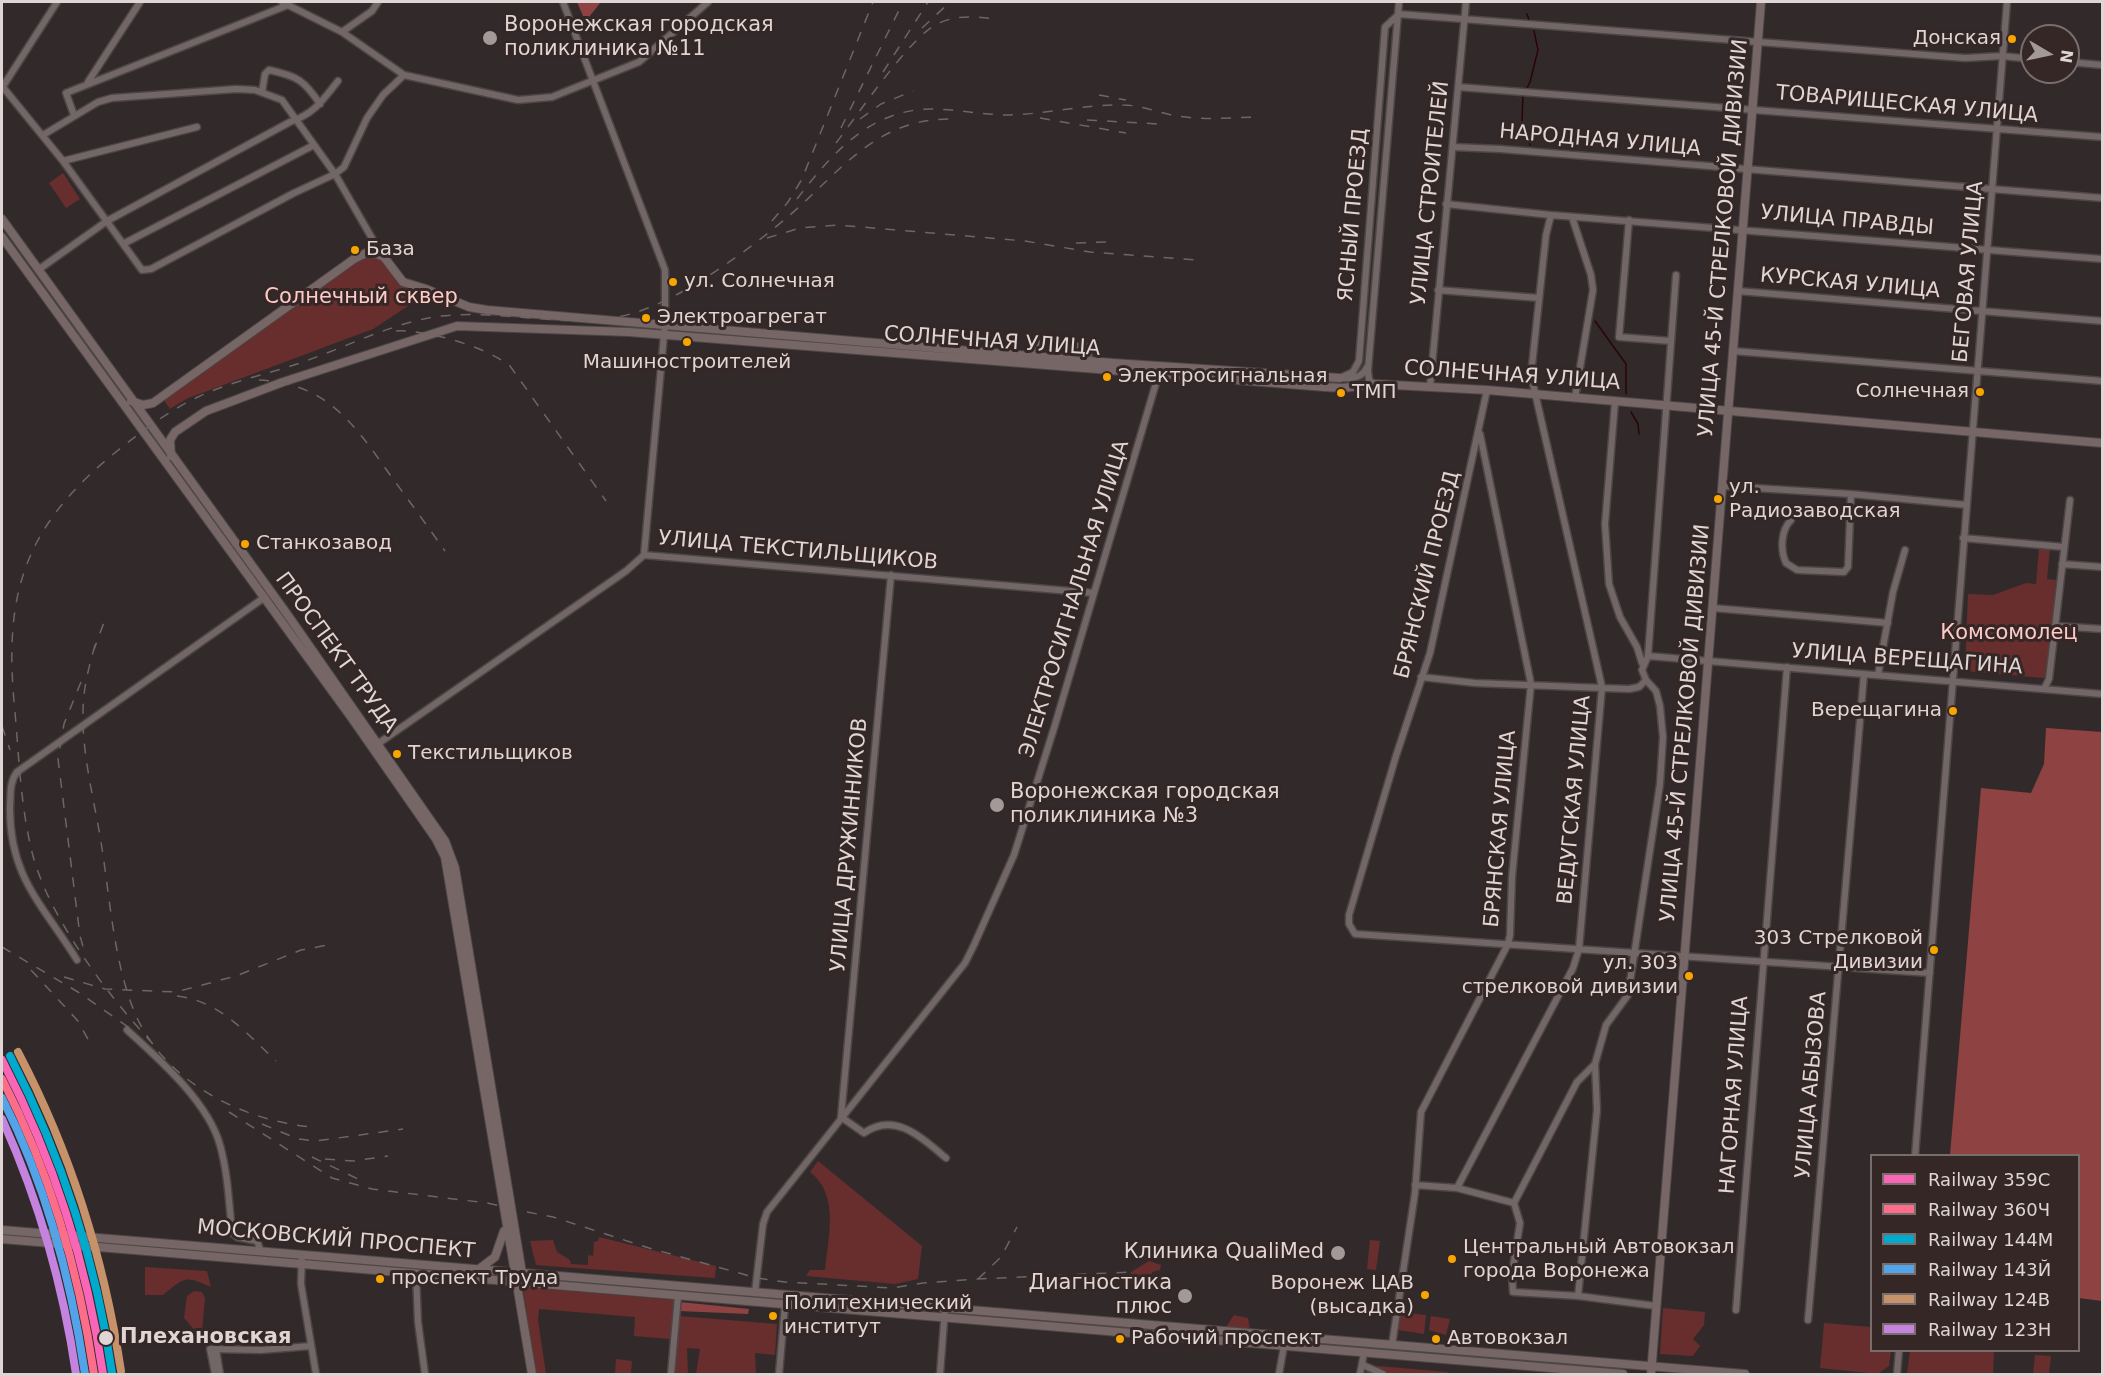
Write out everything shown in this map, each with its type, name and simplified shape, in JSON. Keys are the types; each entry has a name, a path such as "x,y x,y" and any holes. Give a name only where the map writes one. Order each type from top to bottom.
{"main road":[{"name":"УЛИЦА 45-Й СТРЕЛКОВОЙ ДИВИЗИИ","path":"1651,1371 1761,2"},
{"name":"ПРОСПЕКТ ТРУДА","path":"2,219 375,746 445,841 454,868 461,930 505,1224 518,1273"},
{"path":"4,240 14,245 15,238"},
{"name":"ПРОСПЕКТ ТРУДА","path":"4,240 268,595"},
{"name":"СОЛНЕЧНАЯ УЛИЦА","path":"374,253 384,257 403,282 469,307 1032,355 1334,388 1374,384 1487,390 1729,413 2103,443"},
{"path":"131,401 143,405 153,403 354,259 374,253"},
{"path":"25,270 26,262 36,266"},
{"path":"588,332 590,317"},
{"name":"СОЛНЕЧНАЯ УЛИЦА","path":"171,456 170,440 175,432 206,411 444,328 458,326 663,336 1160,370 1340,378"},
{"name":"ПРОСПЕКТ ТРУДА","path":"461,930 518,1273"},
{"path":"478,1270 495,1257 503,1239 505,1224"},
{"name":"МОСКОВСКИЙ ПРОСПЕКТ","path":"2,1230 1392,1345 1651,1371 1745,1374"},
{"name":"МОСКОВСКИЙ ПРОСПЕКТ","path":"2,1239 1391,1355 1546,1371 1623,1374"},
{"path":"518,1273 532,1374"},
{"name":"БРЯНСКАЯ УЛИЦА","path":"1391,1355 1392,1345"}],"street":[{"path":"57,2 2,87 63,161 142,270 151,268 335,174 344,167 372,110 383,95 404,75"},
{"path":"87,82 140,2"},
{"path":"342,32 372,11 378,2"},
{"path":"563,2 662,259 666,280 665,324 645,555"},
{"path":"74,115 66,93 87,82 285,3 342,32 404,75 518,100 552,97 595,82 639,62 708,2"},
{"name":"ЯСНЫЙ ПРОЕЗД","path":"1374,384 1367,375 1399,2"},
{"name":"УЛИЦА СТРОИТЕЛЕЙ","path":"1430,387 1466,2"},
{"name":"БЕГОВАЯ УЛИЦА","path":"1915,1154 2007,2"},
{"path":"1398,14 1965,58 2002,56 2020,58"},
{"name":"ЯСНЫЙ ПРОЕЗД","path":"1340,378 1353,372 1359,361 1385,27 1398,14"},
{"path":"1384,54 1393,71"},
{"path":"2080,63 2103,65"},
{"path":"262,92 265,74 269,70 293,75 301,80 320,105"},
{"path":"36,266 107,221 290,122 298,120 320,105 338,81"},
{"name":"ТОВАРИЩЕСКАЯ УЛИЦА","path":"1458,87 2103,137"},
{"path":"43,135 98,102 112,98 154,97 236,89 262,92 282,99 335,174 373,240 374,253"},
{"path":"63,161 197,127"},
{"path":"123,244 314,145"},
{"name":"НАРОДНАЯ УЛИЦА","path":"1453,147 1500,148 2103,198"},
{"name":"УЛИЦА ПРАВДЫ","path":"1446,204 1572,217 2103,259"},
{"name":"ВЕДУГСКАЯ УЛИЦА","path":"1457,1188 1568,977 1579,949 1602,687 1531,367 1546,235 1551,215"},
{"path":"1572,217 1591,275 1593,290 1575,398"},
{"path":"1629,220 1618,337 1671,341"},
{"path":"1642,663 1648,656 1676,275"},
{"path":"1438,290 1539,298"},
{"name":"КУРСКАЯ УЛИЦА","path":"1738,291 1982,313 2103,321"},
{"path":"1032,355 1034,343 1089,347 1088,361"},
{"path":"1733,351 2103,381"},
{"path":"1340,378 1356,377 1365,373 1368,365"},
{"name":"ЭЛЕКТРОСИГНАЛЬНАЯ УЛИЦА","path":"755,1292 763,1224 767,1212 965,963 1014,855 1160,370"},
{"name":"БРЯНСКИЙ ПРОЕЗД","path":"1487,390 1480,431 1430,653 1373,834 1349,915 1349,924 1355,934 1508,944"},
{"path":"1578,1296 1597,1110 1595,1064 1606,1024 1628,995 1646,884 1662,760 1660,706 1656,692 1646,680 1637,647 1620,617 1609,584 1605,524 1616,402"},
{"name":"БРЯНСКАЯ УЛИЦА","path":"1392,1345 1415,1185 1420,1112 1508,944 1531,684 1480,431"},
{"path":"1723,486 1851,494 1966,505"},
{"path":"1791,520 1784,530 1782,550 1786,563 1797,570 1844,572 1848,567 1851,494"},
{"path":"2045,687 2049,679 2070,500"},
{"path":"1963,538 2064,547"},
{"path":"1878,675 1905,550"},
{"name":"УЛИЦА ТЕКСТИЛЬЩИКОВ","path":"375,746 626,571 645,555 1094,593"},
{"path":"2062,564 2103,567"},
{"name":"УЛИЦА ДРУЖИННИКОВ","path":"841,1117 891,575"},
{"path":"77,960 23,879 16,859 11,821 11,781 17,772 268,595"},
{"path":"1713,608 1888,623"},
{"path":"2055,626 2103,629"},
{"name":"УЛИЦА ВЕРЕЩАГИНА","path":"1648,656 2045,687 2103,694"},
{"name":"НАГОРНАЯ УЛИЦА","path":"1736,1311 1762,960 1787,668"},
{"name":"УЛИЦА АБЫЗОВА","path":"1808,1320 1864,674"},
{"path":"1421,677 1475,683 1602,687 1639,687 1646,680"},
{"path":"1508,944 1930,973"},
{"path":"127,1030 195,1099 205,1114 220,1145 230,1195 232,1233 237,1237 257,1241 261,1252"},
{"path":"1595,1064 1577,1082 1514,1203 1520,1223 1512,1274 1513,1292 1578,1296 1656,1306"},
{"path":"841,1117 864,1133 883,1124 896,1125 910,1131 946,1158"},
{"path":"1415,1185 1457,1188 1514,1203"},
{"path":"302,1255 301,1284 316,1374"},
{"path":"416,1274 418,1320 425,1374"},
{"path":"670,1374 678,1296"},
{"path":"779,1374 784,1305"},
{"path":"940,1374 945,1309"},
{"path":"213,1349 261,1350 311,1346"},
{"path":"1279,1374 1284,1346"},
{"path":"213,1349 215,1374"},
{"path":"213,1349 220,1374"},
{"path":"1897,1374 1899,1352"},
{"path":"1359,1374 1363,1365 1364,1353"},
{"path":"1363,1365 1383,1374"}],"green space":[{"path":"63,173 80,199 66,208 49,183"},
{"name":"Солнечный сквер","path":"368,255 380,258 397,280 428,293 373,329 186,399 170,409 163,399 354,262"},
{"name":"Комсомолец","path":"2039,548 2050,549 2047,579 2056,580 2047,672 2044,678 1965,671 1968,594 1993,595 2026,583 2036,584"},
{"path":"818,1161 922,1246 918,1279 895,1284 806,1276 810,1270 825,1270 828,1244 829,1205 819,1182 810,1172"},
{"path":"599,1237 716,1266 715,1278 536,1265 530,1241 553,1240 557,1252 570,1260 571,1264 588,1265 588,1255 593,1256 594,1242 598,1241"},
{"path":"1370,1240 1380,1241 1376,1270 1367,1269"},
{"path":"1149,1261 1161,1265 1160,1270 1152,1272 1150,1285 1129,1283 1131,1272"},
{"path":"145,1267 207,1271 211,1287 186,1280 181,1281 163,1295 145,1295"},
{"path":"523,1287 674,1300 670,1339 634,1336 635,1317 539,1309 538,1320 546,1374 535,1374"},
{"path":"194,1291 202,1292 205,1298 202,1331 198,1334 184,1318 187,1296"},
{"path":"1663,1308 1705,1312 1704,1325 1693,1339 1700,1346 1693,1356 1660,1354"},
{"path":"1401,1312 1426,1315 1424,1334 1398,1330"},
{"path":"1234,1315 1248,1318 1250,1330 1225,1328"},
{"path":"679,1316 777,1324 775,1355 755,1353 756,1374 696,1374 700,1349 687,1348 688,1374 673,1374"},
{"path":"1431,1316 1450,1319 1446,1335 1429,1330"},
{"path":"1824,1323 1870,1327 1870,1352 1891,1352 1889,1366 1878,1374 1820,1368"},
{"path":"1910,1352 1994,1352 1993,1374 1907,1374"},
{"path":"2035,1355 2051,1356 2049,1374 2033,1374"},
{"path":"616,1359 632,1361 631,1374 615,1374"},
{"path":"1367,1365 1453,1374 1370,1374 1366,1373"}],"shaded area":[{"path":"577,2 601,2 589,17 583,16"},
{"path":"2046,728 2102,732 2102,1301 2080,1298 2080,1154 1950,1154 1981,788 2031,793 2044,764"},
{"path":"680,1302 749,1309 748,1314 679,1311"}],"waterway":[{"path":"1527,14 1529,20"},
{"path":"1526,90 1538,50 1534,31"},
{"path":"1523,95 1522,121 1530,145"},
{"path":"1595,321 1626,364 1626,394"},
{"path":"1631,412 1638,424 1639,434"}],"railway":[{"path":"772,221 788,202 802,179 873,2"},
{"path":"841,128 903,2"},
{"path":"883,72 928,2"},
{"path":"922,28 950,2"},
{"path":"836,143 899,60 926,32 937,24 958,18 995,19"},
{"path":"860,119 881,104 913,91"},
{"path":"1099,95 1126,100"},
{"path":"797,199 824,165 856,136 873,124 913,110 936,109 1009,115 1123,105 1186,117 1254,117"},
{"path":"1040,118 1126,133"},
{"path":"153,1044 118,1004 67,931 41,880 29,839 23,803 12,673 12,637 16,604 24,573 36,544 53,516 76,489 138,434 173,410 198,397 234,383 297,364 382,331 434,317 484,315 585,320 634,313 653,306 695,284 756,243 846,163 884,135 930,120 958,119"},
{"path":"1087,120 1159,124"},
{"path":"767,238 800,228 838,225 1025,241 1090,252 1197,260"},
{"path":"1076,243 1106,242"},
{"path":"396,331 439,336 487,352 510,366 606,501"},
{"path":"259,380 302,389 320,397 335,408 362,437 445,551"},
{"path":"93,652 106,617"},
{"path":"95,645 84,695 84,744 117,949 134,1011 147,1036 163,1057 206,1092 257,1116 311,1127"},
{"path":"81,682 64,724 58,759 80,936 84,950"},
{"path":"2,726 10,750"},
{"path":"64,977 105,989 176,992 236,976 301,950 333,944"},
{"path":"2,947 78,992 131,1029"},
{"path":"31,970 78,1021 90,1043"},
{"path":"177,996 192,999 219,1011 243,1029 276,1061"},
{"path":"229,1112 332,1178 372,1189 487,1203 509,1208"},
{"path":"262,1124 298,1139 316,1141 403,1129"},
{"path":"325,1159 353,1161 388,1156"},
{"path":"312,1157 358,1179"},
{"path":"527,1212 553,1217 649,1248 757,1278 785,1282 892,1288 978,1279 1131,1272"},
{"path":"978,1279 1001,1257 1017,1227"}],"rail line":[{"name":"124В","path":"18,1052 54,1129 83,1207 105,1288 121,1371"},
{"name":"144М","path":"10,1056 46,1132 74,1210 97,1290 112,1373"},
{"name":"359С","path":"2,1060 21,1098 53,1174 66,1213 88,1292 103,1374"},
{"name":"360Ч","path":"2,1079 35,1150 60,1223 80,1298 94,1374"},
{"name":"143Й","path":"2,1098 32,1164 55,1233 72,1303 85,1374"},
{"name":"123Н","path":"2,1119 27,1181 48,1244 64,1308 76,1374"}],"place":[{"name":"Воронежская городская поликлиника №11","path":"490,38"},
{"name":"Донская","path":"2012,39"},
{"name":"База","path":"355,250"},
{"name":"ул. Солнечная","path":"673,282"},
{"name":"Электроагрегат","path":"646,318"},
{"name":"Машиностроителей","path":"687,342"},
{"name":"Электросигнальная","path":"1107,377"},
{"name":"Солнечная","path":"1980,392"},
{"name":"ТМП","path":"1341,393"},
{"name":"ул. Радиозаводская","path":"1718,499"},
{"name":"Станкозавод","path":"245,544"},
{"name":"Верещагина","path":"1953,711"},
{"name":"Текстильщиков","path":"397,754"},
{"name":"Воронежская городская поликлиника №3","path":"997,805"},
{"name":"303 Стрелковой Дивизии","path":"1934,950"},
{"name":"ул. 303 стрелковой дивизии","path":"1689,976"},
{"name":"Клиника QualiMed","path":"1338,1253"},
{"name":"Центральный Автовокзал города Воронежа","path":"1452,1259"},
{"name":"проспект Труда","path":"380,1279"},
{"name":"Воронеж ЦАВ (высадка)","path":"1425,1295"},
{"name":"Диагностика плюс","path":"1185,1296"},
{"name":"Политехнический институт","path":"773,1316"},
{"name":"Плехановская","path":"106,1338"},
{"name":"Рабочий проспект","path":"1120,1339"},
{"name":"Автовокзал","path":"1436,1339"}]}
